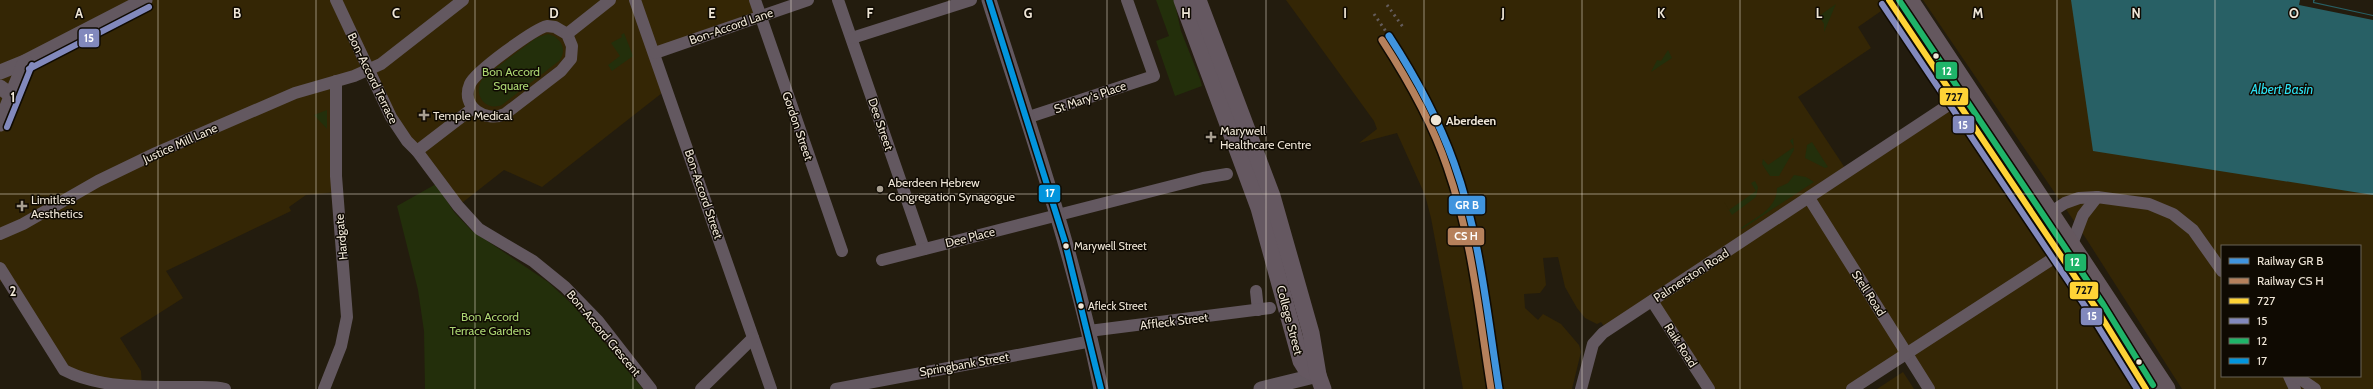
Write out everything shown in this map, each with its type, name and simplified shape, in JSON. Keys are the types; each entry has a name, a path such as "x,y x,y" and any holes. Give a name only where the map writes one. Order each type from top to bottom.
{"main road":[{"name":"College Street","path":"1182,0 1259,208 1301,361 1306,369 1320,382"},
{"name":"College Street","path":"1198,0 1272,196 1312,333 1320,382"},
{"path":"1889,0 1965,99 2066,249 2166,389"},
{"path":"1909,0 1965,99"},
{"path":"2066,249 2146,389"}],"street":[{"path":"0,72 25,62 130,3 145,0"},
{"name":"Bon-Accord Terrace","path":"336,0 391,117 406,141 417,151"},
{"name":"Justice Mill Lane","path":"0,234 23,224 98,181 156,152 295,94 336,82 368,70 403,49 463,0"},
{"path":"566,34 610,0"},
{"name":"Bon-Accord Street","path":"635,0 655,53 771,389"},
{"name":"Gordon Street","path":"755,0 842,251"},
{"name":"Bon-Accord Lane","path":"655,53 808,0"},
{"name":"Dee Street","path":"838,0 924,249"},
{"path":"852,38 971,0"},
{"path":"990,0 1057,215 1091,336 1101,389"},
{"name":"St Mary's Place","path":"1026,118 1154,76 1127,0"},
{"path":"555,27 566,34 572,52 567,66 561,71 500,117 483,116 473,108 469,101 468,89 477,74 539,28 555,27"},
{"path":"0,124 25,62"},
{"name":"Hardgate","path":"324,389 341,346 347,318 336,176 336,82"},
{"path":"0,87 12,96"},
{"name":"Palmerston Road","path":"1581,389 1596,340 1652,301 1864,161 1965,99"},
{"path":"417,151 473,108"},
{"name":"Bon-Accord Crescent","path":"417,151 458,206 479,229 533,261 565,287 598,321 651,389"},
{"path":"1057,215 1203,178 1227,174"},
{"path":"1852,389 2066,249 2082,215 2097,197"},
{"path":"2044,217 2074,200 2097,197 2149,204 2173,214 2193,230 2221,270"},
{"name":"Stell Road","path":"1809,198 1908,353 1929,389"},
{"name":"Dee Place","path":"882,260 1057,215"},
{"path":"0,268 64,370 76,384 225,389"},
{"name":"Affleck Street","path":"1091,336 1264,309 1256,291"},
{"name":"Raik Road","path":"1652,301 1709,389"},
{"name":"Springbank Street","path":"836,389 1091,336"},
{"path":"701,389 753,338"},
{"path":"2289,377 2295,389"},
{"path":"2293,377 2304,389"},
{"path":"2297,377 2315,389"},
{"path":"1262,389 1320,382"}],"shaded area":[{"path":"0,0 755,0 760,16 655,53 662,93 542,187 504,170 458,206 417,151 369,70 332,82 337,192 306,195 289,207 291,211 166,271 183,298 120,338 141,371 142,387 78,379 6,278 0,282"},
{"path":"1286,0 1882,0 1884,9 1858,27 1871,48 1798,97 1847,171 1948,106 2136,389 1932,389 1909,353 1852,389 1711,389 1653,302 1606,329 1601,322 1597,324 1585,318 1577,308 1565,287 1558,257 1543,258 1546,285 1540,293 1524,294 1525,308 1538,320 1543,314 1561,324 1579,345 1581,352 1572,389 1463,389 1431,218 1425,195 1397,133 1359,143 1377,129 1374,121"},
{"path":"1923,0 2373,0 2373,389 2182,389 2087,240"},
{"path":"1903,372 1914,389 1877,389"}],"green space":[{"path":"1156,0 1174,0 1181,31 1202,86 1175,96 1156,41 1169,36"},
{"path":"1836,4 1824,32 1824,24 1819,16"},
{"path":"624,33 633,56 612,71 608,65 620,56 611,43 622,37 621,35"},
{"name":"Bon Accord Square","path":"548,34 556,38 562,44 563,53 559,61 502,105 490,106 485,103 479,94 480,83 484,77 536,38"},
{"path":"1668,50 1672,58 1651,72 1657,60 1661,61"},
{"path":"327,110 327,129 314,115"},
{"path":"1793,138 1794,147 1790,141"},
{"path":"1812,142 1828,167 1825,168 1805,158 1807,145"},
{"path":"1794,147 1794,150 1779,176 1770,176 1762,164 1763,159 1768,165"},
{"path":"1794,175 1806,177 1814,182 1742,229 1741,228 1770,207 1776,195 1777,188 1788,183"},
{"path":"1755,181 1758,187 1756,197 1732,215 1724,202 1729,210 1756,191 1751,183"},
{"name":"Bon Accord Terrace Gardens","path":"436,184 454,212 471,230 548,282 573,305 643,389 425,389 424,331 418,290 397,206"}],"water":[{"name":"Albert Basin","path":"2071,0 2373,0 2373,195 2093,151"}],"pier":[{"path":"2300,0 2313,0 2313,3 2373,16 2373,20 2299,5"},
{"path":"2315,0 2373,0 2373,15 2314,2"}],"railway":[{"path":"1387,5 1403,27"},
{"path":"1374,14 1389,36"}],"transit line":[{"name":"17","path":"989,0 1065,242 1101,389"},
{"name":"727","path":"1889,0 2096,308 2146,389"},
{"name":"12","path":"1899,0 2103,304 2153,385"},
{"name":"15","path":"1882,4 2089,312 2137,389"},
{"name":"15","path":"29,69 149,7"},
{"path":"1389,36 1417,82 1441,130 1463,190 1482,274 1499,389"},
{"path":"1382,40 1401,70 1427,118 1441,150 1456,194 1474,276 1491,389"},
{"name":"15","path":"7,127 32,65"}],"place":[{"name":"Temple Medical","path":"424,115"},
{"name":"Aberdeen","path":"1436,120"},
{"name":"Marywell Healthcare Centre","path":"1211,137"},
{"name":"Aberdeen Hebrew Congregation Synagogue","path":"880,189"},
{"name":"Limitless Aesthetics","path":"22,206"},
{"name":"Marywell Street","path":"1066,246"},
{"name":"Afleck Street","path":"1081,306"}]}
